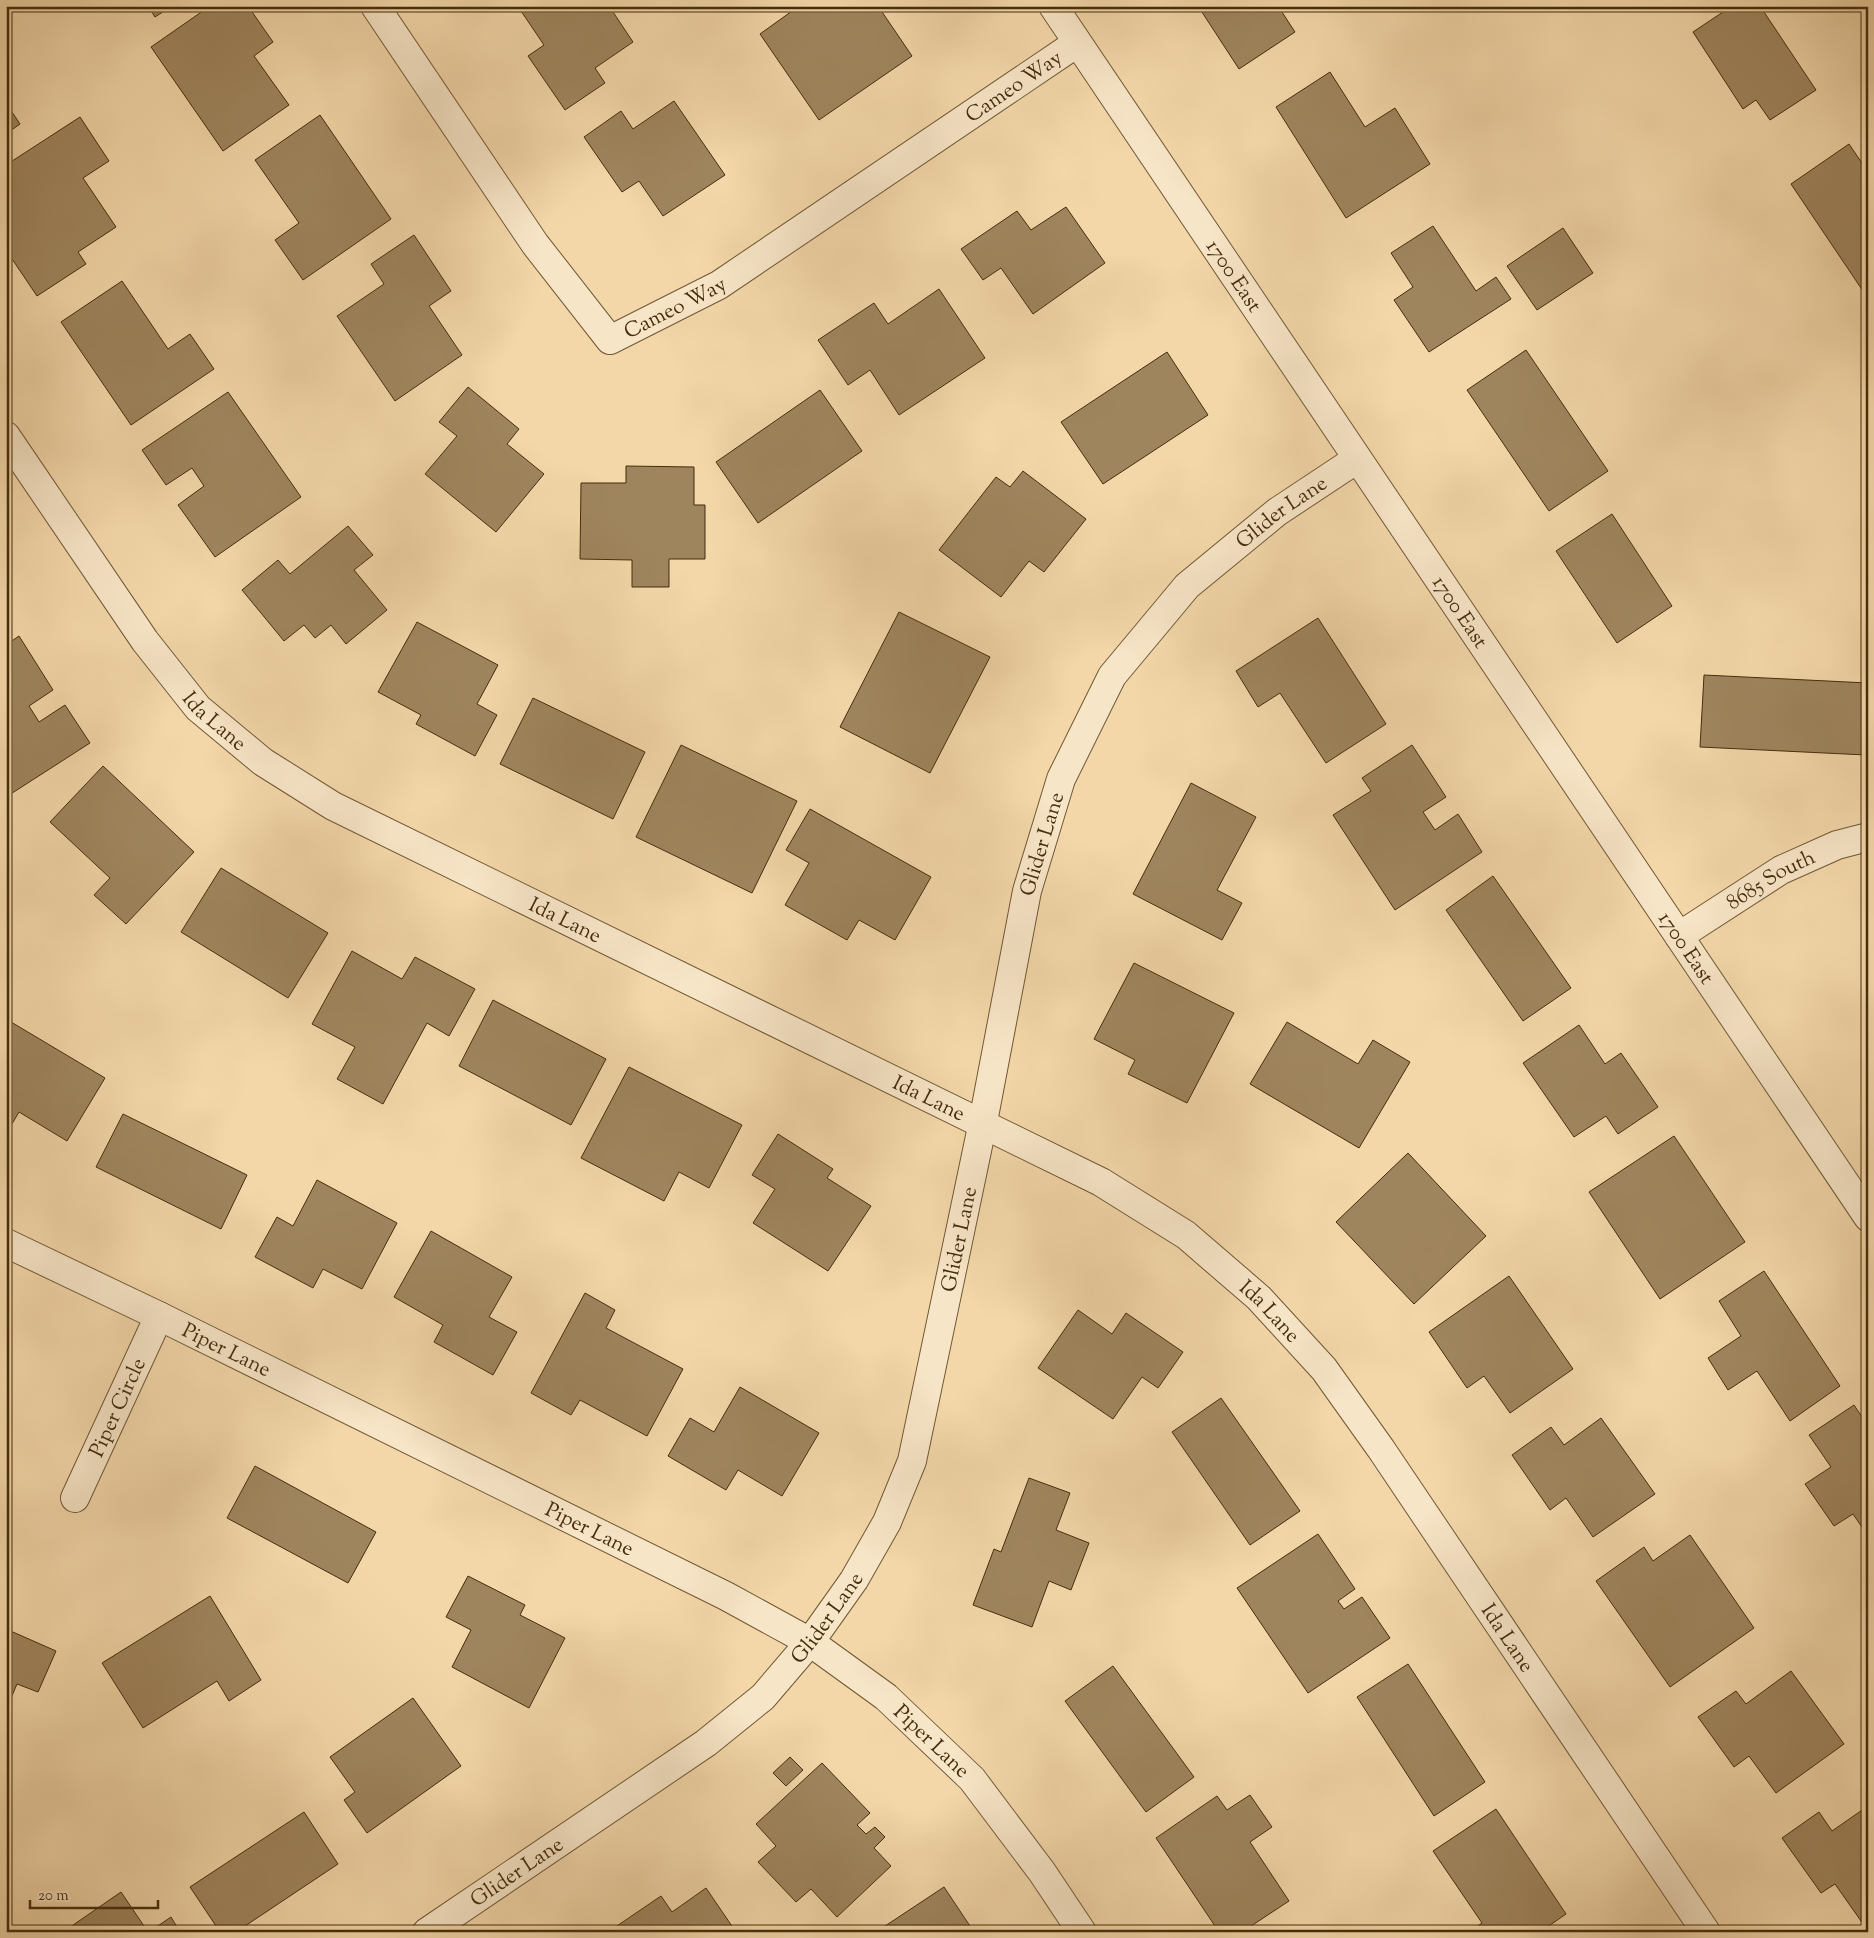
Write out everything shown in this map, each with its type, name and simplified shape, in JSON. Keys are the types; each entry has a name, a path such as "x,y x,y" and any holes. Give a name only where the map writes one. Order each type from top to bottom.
{"street":[{"name":"Cameo Way","path":"374,6 535,244 610,340 719,285 1077,43"},
{"name":"1700 East","path":"1053,6 1868,1217"},
{"name":"Ida Lane","path":"6,436 145,641 198,708 263,762 333,806 983,1122 1101,1182 1186,1234 1259,1298 1324,1369 1392,1466 1706,1932"},
{"name":"Glider Lane","path":"426,1932 706,1743 763,1697 810,1642 854,1580 887,1522 912,1461 983,1122 1027,891 1061,779 1112,676 1187,586 1277,512 1358,459"},
{"name":"8685 South","path":"1679,936 1781,870 1837,845 1868,836"},
{"name":"Piper Lane","path":"6,1243 159,1316 726,1596 810,1642 886,1697 972,1779 1042,1872 1082,1932"},
{"name":"Piper Circle","path":"75,1498 159,1316"}],"building":[{"path":"148,6 172,6 155,17"},
{"path":"210,6 248,6 273,42 254,56 289,105 223,151 151,47"},
{"path":"522,6 609,6 633,42 595,68 605,83 565,110 528,56 544,45 519,8"},
{"path":"799,6 878,6 912,56 819,120 760,34"},
{"path":"1198,6 1278,6 1295,32 1239,69"},
{"path":"1732,6 1760,6 1816,90 1770,120 1756,100 1743,109 1693,32"},
{"path":"1330,72 1365,127 1395,108 1430,164 1346,218 1276,107"},
{"path":"674,101 725,175 663,216 639,181 622,192 584,137 621,111 633,129"},
{"path":"6,103 20,124 6,134"},
{"path":"320,115 391,219 303,280 275,240 299,223 255,160"},
{"path":"80,117 109,161 83,178 116,227 78,252 86,264 37,296 6,250 6,165"},
{"path":"1849,144 1868,172 1867,297 1791,184"},
{"path":"1066,207 1105,263 1033,314 1001,268 983,280 961,249 1017,211 1031,230"},
{"path":"1433,226 1476,291 1496,277 1511,299 1429,352 1394,300 1413,287 1391,253"},
{"path":"1563,228 1593,273 1537,310 1507,266"},
{"path":"414,235 451,291 429,306 462,355 395,401 337,316 384,284 371,264"},
{"path":"122,281 168,349 190,334 214,369 131,425 61,322"},
{"path":"939,289 985,358 899,415 870,370 848,385 818,340 874,303 888,324"},
{"path":"1526,350 1608,471 1549,511 1467,390"},
{"path":"1167,352 1208,415 1103,484 1061,422"},
{"path":"468,387 519,429 507,444 544,474 496,532 425,474 457,436 439,422"},
{"path":"820,390 862,451 758,523 716,462"},
{"path":"228,392 301,497 215,557 178,505 204,486 192,468 166,485 142,450"},
{"path":"626,466 694,467 694,505 705,505 705,559 669,559 669,587 632,587 632,560 580,559 581,483 626,483"},
{"path":"1023,471 1086,519 1044,572 1029,561 1001,597 939,550 996,477 1010,487"},
{"path":"1612,514 1672,606 1617,643 1556,551"},
{"path":"348,526 373,555 354,570 387,610 346,644 331,625 315,638 304,625 284,641 242,590 278,560 290,574"},
{"path":"899,612 990,657 930,773 840,727"},
{"path":"1318,618 1386,724 1326,763 1280,693 1258,707 1236,671"},
{"path":"417,622 498,665 477,704 497,715 475,756 416,724 421,715 378,692"},
{"path":"19,636 53,690 29,706 39,722 65,705 90,743 6,797 6,645"},
{"path":"1704,675 1868,683 1866,755 1700,747"},
{"path":"533,698 645,752 613,819 500,764"},
{"path":"681,745 797,801 752,893 636,837"},
{"path":"1412,745 1446,797 1423,812 1435,830 1458,814 1482,852 1395,910 1333,815 1371,791 1362,778"},
{"path":"103,766 194,852 126,924 94,895 110,878 50,822"},
{"path":"1191,783 1256,817 1217,890 1242,903 1222,940 1133,894"},
{"path":"810,809 931,877 895,940 859,920 847,940 785,905 809,863 786,850"},
{"path":"221,868 328,933 288,998 181,932"},
{"path":"1493,876 1571,988 1523,1021 1446,910"},
{"path":"352,951 402,979 415,957 475,989 449,1036 427,1023 383,1104 337,1079 355,1047 312,1024"},
{"path":"1134,963 1234,1013 1187,1103 1128,1074 1135,1060 1094,1039"},
{"path":"493,1000 606,1059 571,1125 459,1066"},
{"path":"6,1019 105,1078 67,1141 19,1112 9,1129 6,1127"},
{"path":"1287,1022 1358,1064 1373,1040 1410,1062 1359,1148 1250,1084"},
{"path":"1579,1025 1605,1064 1621,1053 1658,1107 1618,1134 1606,1116 1574,1137 1523,1063"},
{"path":"629,1067 742,1125 709,1188 679,1172 664,1201 581,1158"},
{"path":"123,1114 247,1175 221,1229 96,1167"},
{"path":"778,1134 833,1169 827,1178 871,1206 828,1271 753,1223 775,1189 752,1175"},
{"path":"1674,1136 1745,1242 1660,1299 1589,1192"},
{"path":"1408,1153 1486,1236 1414,1304 1336,1222"},
{"path":"317,1180 397,1223 362,1289 323,1269 313,1288 255,1257 277,1217 293,1226"},
{"path":"431,1231 512,1277 489,1317 517,1332 493,1375 434,1342 443,1325 394,1297"},
{"path":"1764,1271 1840,1386 1790,1421 1757,1371 1728,1390 1708,1358 1741,1336 1719,1301"},
{"path":"1509,1276 1573,1369 1510,1413 1484,1376 1467,1388 1429,1332"},
{"path":"585,1293 615,1310 606,1328 683,1369 647,1436 580,1400 571,1415 531,1393"},
{"path":"1078,1310 1112,1334 1126,1313 1183,1352 1158,1388 1142,1377 1113,1419 1038,1368"},
{"path":"740,1387 819,1433 782,1496 738,1470 726,1490 668,1456 690,1418 714,1432"},
{"path":"1221,1398 1300,1511 1250,1545 1172,1432"},
{"path":"1854,1405 1868,1426 1868,1536 1853,1514 1834,1526 1805,1484 1831,1467 1809,1435"},
{"path":"1601,1418 1655,1494 1593,1537 1566,1498 1550,1510 1512,1455 1551,1427 1564,1445"},
{"path":"255,1466 376,1532 348,1583 227,1518"},
{"path":"1029,1478 1070,1493 1056,1530 1089,1543 1071,1590 1049,1581 1032,1627 973,1605 994,1549 1001,1552"},
{"path":"1318,1534 1355,1589 1338,1601 1344,1609 1362,1597 1390,1638 1308,1693 1237,1588"},
{"path":"1690,1535 1754,1628 1670,1687 1596,1581 1644,1547 1653,1561"},
{"path":"468,1576 525,1605 520,1615 565,1638 529,1708 452,1667 471,1630 446,1617"},
{"path":"210,1596 261,1680 229,1701 217,1681 143,1728 102,1663"},
{"path":"6,1629 56,1651 38,1692 17,1684 6,1710"},
{"path":"1408,1664 1485,1782 1434,1816 1357,1697"},
{"path":"1113,1666 1194,1777 1146,1812 1065,1701"},
{"path":"1791,1671 1844,1744 1776,1793 1749,1756 1734,1767 1698,1717 1736,1691 1746,1704"},
{"path":"413,1698 461,1766 367,1833 344,1800 355,1792 330,1757"},
{"path":"790,1757 803,1770 786,1786 773,1773"},
{"path":"822,1763 870,1813 857,1825 866,1834 875,1827 885,1837 874,1848 891,1866 837,1917 811,1889 796,1902 758,1862 776,1846 756,1824"},
{"path":"1250,1795 1272,1827 1250,1842 1289,1901 1242,1932 1219,1932 1156,1838 1217,1796 1227,1810"},
{"path":"1868,1806 1868,1916 1861,1921 1835,1884 1821,1893 1782,1838 1819,1812 1832,1831"},
{"path":"1496,1809 1566,1914 1540,1932 1469,1932 1482,1923 1433,1851"},
{"path":"304,1812 338,1864 236,1932 220,1932 190,1887"},
{"path":"944,1887 974,1932 876,1932"},
{"path":"706,1888 736,1932 608,1932 661,1896 672,1912"},
{"path":"121,1892 148,1932 63,1932"},
{"path":"171,1917 180,1932 149,1932"}]}
